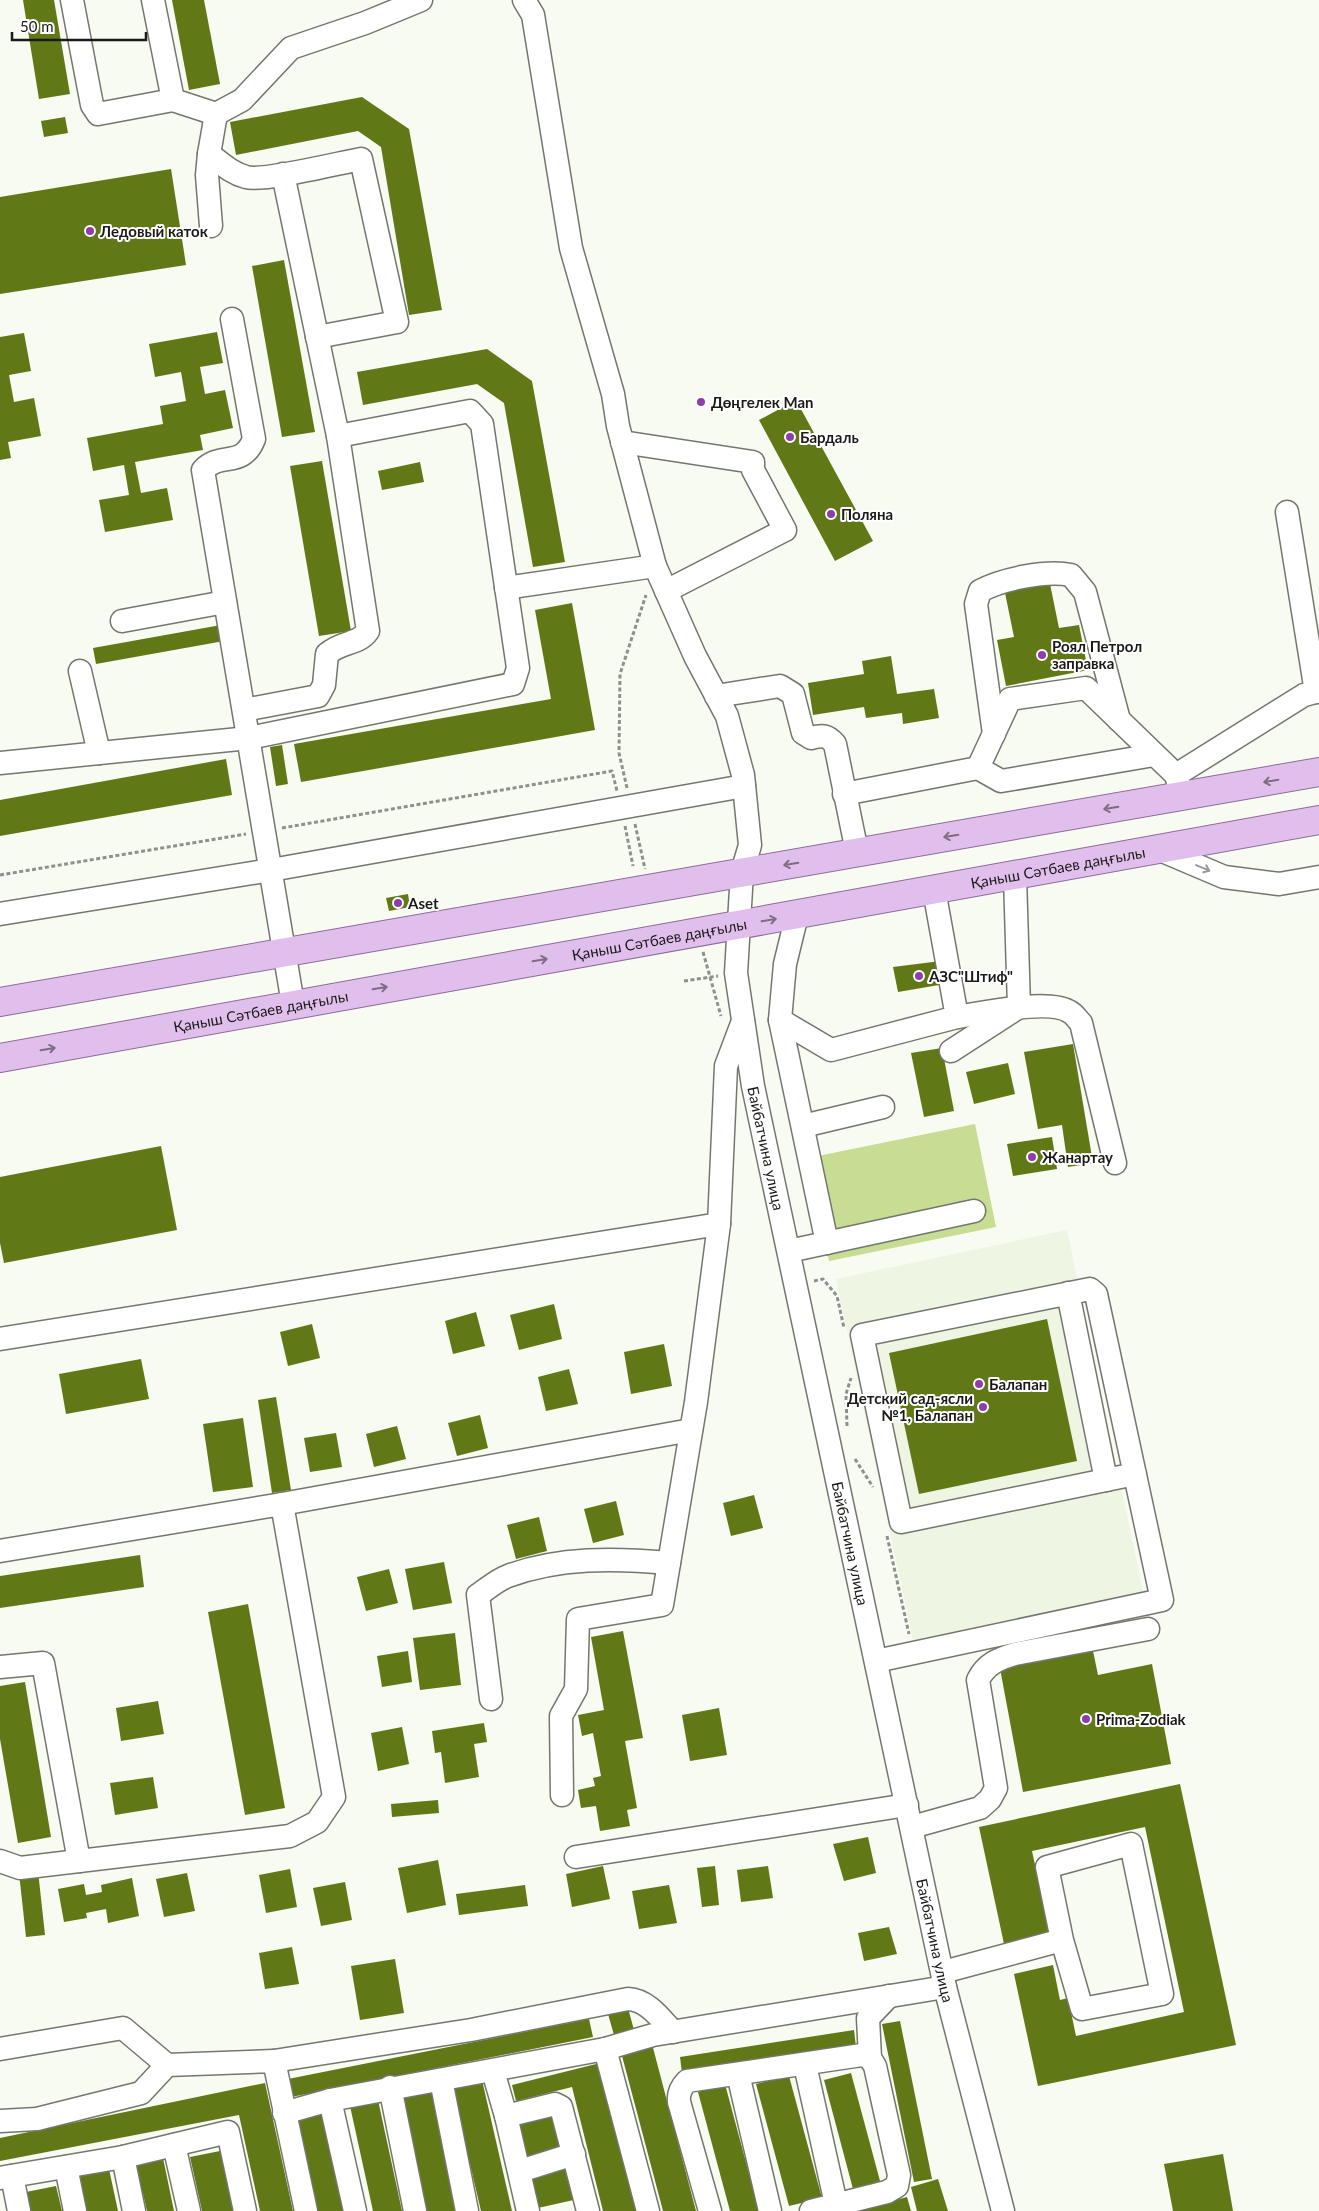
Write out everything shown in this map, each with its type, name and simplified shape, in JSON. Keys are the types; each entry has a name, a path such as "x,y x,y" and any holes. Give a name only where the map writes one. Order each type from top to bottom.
{"main road":[{"path":"0,1002 857,852 1179,785 1319,772"},
{"name":"Қаныш Сәтбаев даңғылы","path":"0,1058 1319,820"}],"street":[{"path":"72,0 92,105 98,114 173,100 216,114 242,100 292,48 365,23 421,0"},
{"path":"153,0 173,100"},
{"name":"Байбатчина улица","path":"524,0 533,15 571,248 613,394 622,442 655,566 695,656 727,716 744,786 750,845 742,872 736,973 753,1086 944,1979 1003,2211"},
{"path":"211,226 207,175 216,114"},
{"path":"209,154 232,172 248,178 283,174 361,159 397,322 317,338"},
{"path":"283,174 338,436 368,632 362,639 337,646 327,654 324,685 318,696 320,725"},
{"path":"232,319 254,439 249,452 242,456 209,464 203,470 294,1004"},
{"path":"0,763 248,738 320,725 513,684 518,668 482,424 470,412 338,436"},
{"path":"622,442 753,462 753,470 786,530 666,591"},
{"path":"978,768 1010,699 1086,688 1154,755 1179,785 1304,695 1318,691 1287,512"},
{"path":"506,588 655,566"},
{"path":"994,734 976,604 980,591 994,584 1058,572 1072,575 1085,592 1120,721"},
{"path":"122,621 225,602"},
{"path":"80,670 99,753"},
{"path":"716,696 780,686 793,694 803,733 811,738 823,735 828,736 835,744 857,852"},
{"path":"244,710 318,696"},
{"path":"844,794 978,768 1002,782 1154,755"},
{"path":"0,914 271,870 744,786"},
{"path":"1158,849 1224,878 1279,884 1319,877"},
{"path":"1015,876 1019,1007"},
{"path":"934,890 957,1017"},
{"path":"797,915 785,964 780,1020 827,1243"},
{"path":"951,1051 1019,1007"},
{"path":"780,1020 831,1050 957,1017 1019,1007 1055,1007 1069,1011 1081,1023 1115,1163"},
{"path":"562,1795 560,1716 576,1689 578,1619 662,1605 691,1430 719,1224 726,1066 743,1022"},
{"path":"803,1126 883,1107"},
{"path":"789,1251 974,1210"},
{"path":"0,1339 719,1224"},
{"path":"876,1661 1162,1600 1135,1474 1096,1294 1090,1289 862,1335 901,1522 1135,1474"},
{"path":"1068,1293 1106,1480"},
{"path":"0,1551 282,1504 691,1430"},
{"path":"0,1861 20,1868 290,1836 316,1822 334,1797 282,1504"},
{"path":"491,1699 478,1595 507,1577 562,1563 615,1558 669,1563"},
{"path":"912,1827 980,1808 990,1800 996,1788 978,1680 983,1670 997,1660 1014,1654 1148,1628"},
{"path":"0,1667 43,1663 79,1861"},
{"path":"576,1857 907,1805"},
{"path":"1131,1844 1162,1994 1082,2009 1062,1940 1047,1867 1131,1844"},
{"path":"284,2113 330,2100 390,2088 493,2071 605,2049 653,2035 889,1996 1062,1940"},
{"path":"811,2211 887,2192 897,2186 899,2175 875,2066 870,2058 868,2018 889,1996"},
{"path":"0,2049 122,2028 167,2065 274,2061 472,2030 628,1999 635,1999 646,2005 674,2032"},
{"path":"605,2049 648,2211"},
{"path":"710,2211 678,2096 687,2081 805,2065 862,2055 870,2058"},
{"path":"274,2061 306,2211"},
{"path":"0,2120 37,2119 141,2093 167,2065"},
{"path":"805,2065 836,2204"},
{"path":"493,2071 520,2171 528,2211"},
{"path":"738,2074 770,2211"},
{"path":"440,2080 467,2211"},
{"path":"390,2088 415,2211"},
{"path":"330,2100 355,2211"},
{"path":"506,2116 555,2104 564,2112 574,2154 581,2209"},
{"path":"19,2211 6,2177 123,2156 228,2132 246,2211"},
{"path":"174,2145 189,2211"},
{"path":"520,2171 574,2154"},
{"path":"123,2156 134,2211"},
{"path":"66,2166 76,2211"}],"path":[{"path":"633,866 619,753 620,674 655,566"},
{"path":"281,828 612,771 626,807 650,888"},
{"path":"0,875 252,833"},
{"path":"684,982 710,977"}],"shaded area":[{"name":"Балапан","path":"1067,1230 1144,1596 914,1645 836,1279"}],"green space":[{"path":"975,1124 996,1227 829,1261 808,1158"}],"building":[{"path":"23,0 54,0 70,94 39,99"},
{"path":"172,0 204,0 220,84 189,90"},
{"path":"362,97 409,129 442,310 409,315 381,147 358,131 236,155 230,122"},
{"path":"65,117 68,133 44,137 41,121"},
{"name":"Ледовый каток","path":"171,169 186,265 0,294 0,197"},
{"path":"284,260 315,432 282,437 252,266"},
{"path":"217,332 223,363 200,367 205,394 225,390 233,428 200,435 203,450 135,462 141,493 167,488 173,520 105,532 99,500 129,495 124,465 93,471 87,438 163,424 160,406 186,401 181,372 155,377 149,344"},
{"path":"24,333 31,371 9,375 14,402 34,398 41,436 8,442 11,458 0,460 0,337"},
{"path":"487,349 532,381 565,562 533,567 504,403 477,384 363,405 357,372"},
{"path":"796,400 873,541 835,561 759,420"},
{"path":"322,461 351,631 319,636 290,466"},
{"path":"420,462 424,482 382,490 378,471"},
{"name":"Роял Петрол заправка","path":"1049,579 1059,628 1079,625 1088,670 1006,686 997,640 1014,637 1004,588"},
{"path":"572,603 595,730 301,782 294,744 551,699 535,610"},
{"path":"221,625 224,641 96,664 93,648"},
{"path":"891,656 897,694 934,689 939,718 903,724 902,713 866,718 864,707 813,715 808,683 864,674 862,661"},
{"path":"282,745 288,784 276,786 270,747"},
{"path":"226,759 232,795 0,836 0,800"},
{"name":"Aset","path":"408,894 410,907 389,911 386,898"},
{"name":"АЗС\"Штиф\"","path":"941,961 945,984 898,992 893,967"},
{"path":"1073,1044 1093,1163 1068,1167 1062,1125 1038,1129 1024,1052"},
{"path":"942,1048 954,1111 924,1117 911,1053"},
{"path":"1008,1063 1015,1094 974,1104 966,1072"},
{"name":"Жанартау","path":"1052,1137 1057,1169 1013,1176 1007,1144"},
{"path":"161,1146 177,1230 4,1263 0,1243 0,1177"},
{"path":"554,1304 562,1339 519,1350 510,1315"},
{"path":"476,1312 485,1346 453,1354 445,1321"},
{"name":"Детский сад-ясли №1, Балапан","path":"1047,1319 1077,1461 919,1494 889,1353"},
{"path":"312,1324 320,1358 288,1366 280,1332"},
{"path":"664,1344 672,1386 631,1394 624,1352"},
{"path":"141,1359 149,1399 66,1414 59,1374"},
{"path":"569,1369 578,1404 546,1411 538,1377"},
{"path":"276,1397 291,1490 272,1493 258,1400"},
{"path":"480,1415 488,1448 457,1456 448,1423"},
{"path":"243,1418 253,1487 213,1492 203,1424"},
{"path":"397,1426 406,1459 374,1467 366,1434"},
{"path":"336,1433 342,1467 310,1472 304,1438"},
{"path":"754,1495 763,1528 731,1536 723,1503"},
{"path":"616,1501 624,1535 593,1543 584,1509"},
{"path":"539,1517 547,1551 516,1559 507,1525"},
{"path":"140,1555 144,1587 0,1608 0,1576"},
{"path":"444,1562 452,1603 413,1610 405,1569"},
{"path":"389,1569 398,1603 366,1611 357,1577"},
{"path":"248,1604 285,1808 245,1815 208,1612"},
{"path":"623,1631 643,1738 625,1741 637,1808 627,1810 630,1826 600,1831 596,1806 581,1808 578,1790 595,1786 593,1778 601,1776 593,1733 582,1736 578,1715 604,1710 591,1637"},
{"path":"455,1633 461,1685 420,1690 413,1638"},
{"name":"Prima-Zodiak","path":"1092,1646 1098,1675 1152,1664 1171,1764 1023,1792 999,1663"},
{"path":"408,1651 412,1682 382,1687 377,1656"},
{"path":"25,1682 51,1837 18,1843 0,1739 0,1686"},
{"path":"158,1701 164,1734 121,1741 116,1708"},
{"path":"719,1708 727,1755 690,1761 682,1715"},
{"path":"484,1723 487,1742 474,1744 479,1777 445,1783 441,1752 435,1753 432,1731"},
{"path":"402,1727 409,1764 378,1771 371,1733"},
{"path":"153,1777 158,1808 115,1815 110,1783"},
{"path":"1180,1784 1236,2045 1038,2086 1014,1974 1053,1965 1060,2000 1068,1998 1076,2036 1184,2012 1145,1827 1032,1851 1050,1934 1004,1944 979,1827"},
{"path":"438,1800 439,1813 392,1817 391,1804"},
{"path":"868,1837 876,1873 844,1881 833,1844"},
{"path":"438,1860 446,1905 407,1913 398,1868"},
{"path":"603,1866 610,1899 572,1907 566,1874"},
{"path":"715,1866 719,1905 702,1907 697,1868"},
{"path":"768,1866 773,1898 741,1902 737,1870"},
{"path":"290,1869 297,1907 266,1913 259,1875"},
{"path":"38,1871 45,1935 26,1937 19,1873"},
{"path":"187,1873 195,1911 164,1917 156,1879"},
{"path":"132,1878 139,1916 108,1923 106,1909 86,1913 87,1918 64,1922 58,1889 84,1884 86,1895 102,1892 101,1885"},
{"path":"345,1882 352,1920 321,1926 313,1888"},
{"path":"525,1885 528,1906 459,1915 456,1894"},
{"path":"669,1885 677,1923 639,1929 632,1891"},
{"path":"889,1927 897,1954 864,1961 858,1933"},
{"path":"292,1947 299,1984 265,1989 259,1953"},
{"path":"395,1959 404,2013 360,2020 351,1966"},
{"path":"628,2008 634,2030 614,2035 608,2014"},
{"path":"589,2019 593,2037 291,2097 288,2079"},
{"path":"900,2021 932,2179 914,2182 882,2024"},
{"path":"854,2030 856,2047 682,2073 680,2057"},
{"path":"652,2044 696,2211 663,2211 621,2052"},
{"path":"600,2063 638,2211 603,2211 572,2087 516,2101 512,2085"},
{"path":"851,2073 880,2181 853,2189 824,2080"},
{"path":"789,2076 822,2198 789,2206 756,2084"},
{"path":"482,2080 512,2211 481,2211 452,2087"},
{"path":"265,2083 293,2211 260,2211 239,2115 0,2161 0,2138"},
{"path":"725,2084 759,2211 730,2211 698,2092"},
{"path":"433,2090 459,2211 426,2211 402,2096"},
{"path":"378,2100 402,2211 373,2211 350,2106"},
{"path":"326,2111 347,2211 317,2211 297,2117"},
{"path":"555,2115 563,2148 527,2157 518,2125"},
{"path":"220,2151 233,2211 202,2211 190,2157"},
{"path":"1223,2154 1233,2211 1173,2211 1164,2164"},
{"path":"163,2158 174,2211 147,2211 136,2164"},
{"path":"570,2167 578,2199 538,2208 530,2177"},
{"path":"109,2169 118,2211 86,2211 78,2176"},
{"path":"938,2179 948,2211 917,2211 911,2187"},
{"path":"56,2186 62,2211 30,2211 26,2192"},
{"path":"907,2197 911,2211 858,2211 858,2210"}],"place":[{"name":"Ледовый каток","path":"90,231"},
{"name":"Дөңгелек Man","path":"701,402"},
{"name":"Бардаль","path":"790,437"},
{"name":"Поляна","path":"831,514"},
{"name":"Роял Петрол заправка","path":"1042,655"},
{"name":"Aset","path":"398,903"},
{"name":"АЗС\"Штиф\"","path":"919,976"},
{"name":"Жанартау","path":"1032,1157"},
{"name":"Балапан","path":"979,1384"},
{"name":"Детский сад-ясли №1, Балапан","path":"983,1407"},
{"name":"Prima-Zodiak","path":"1086,1719"}]}
